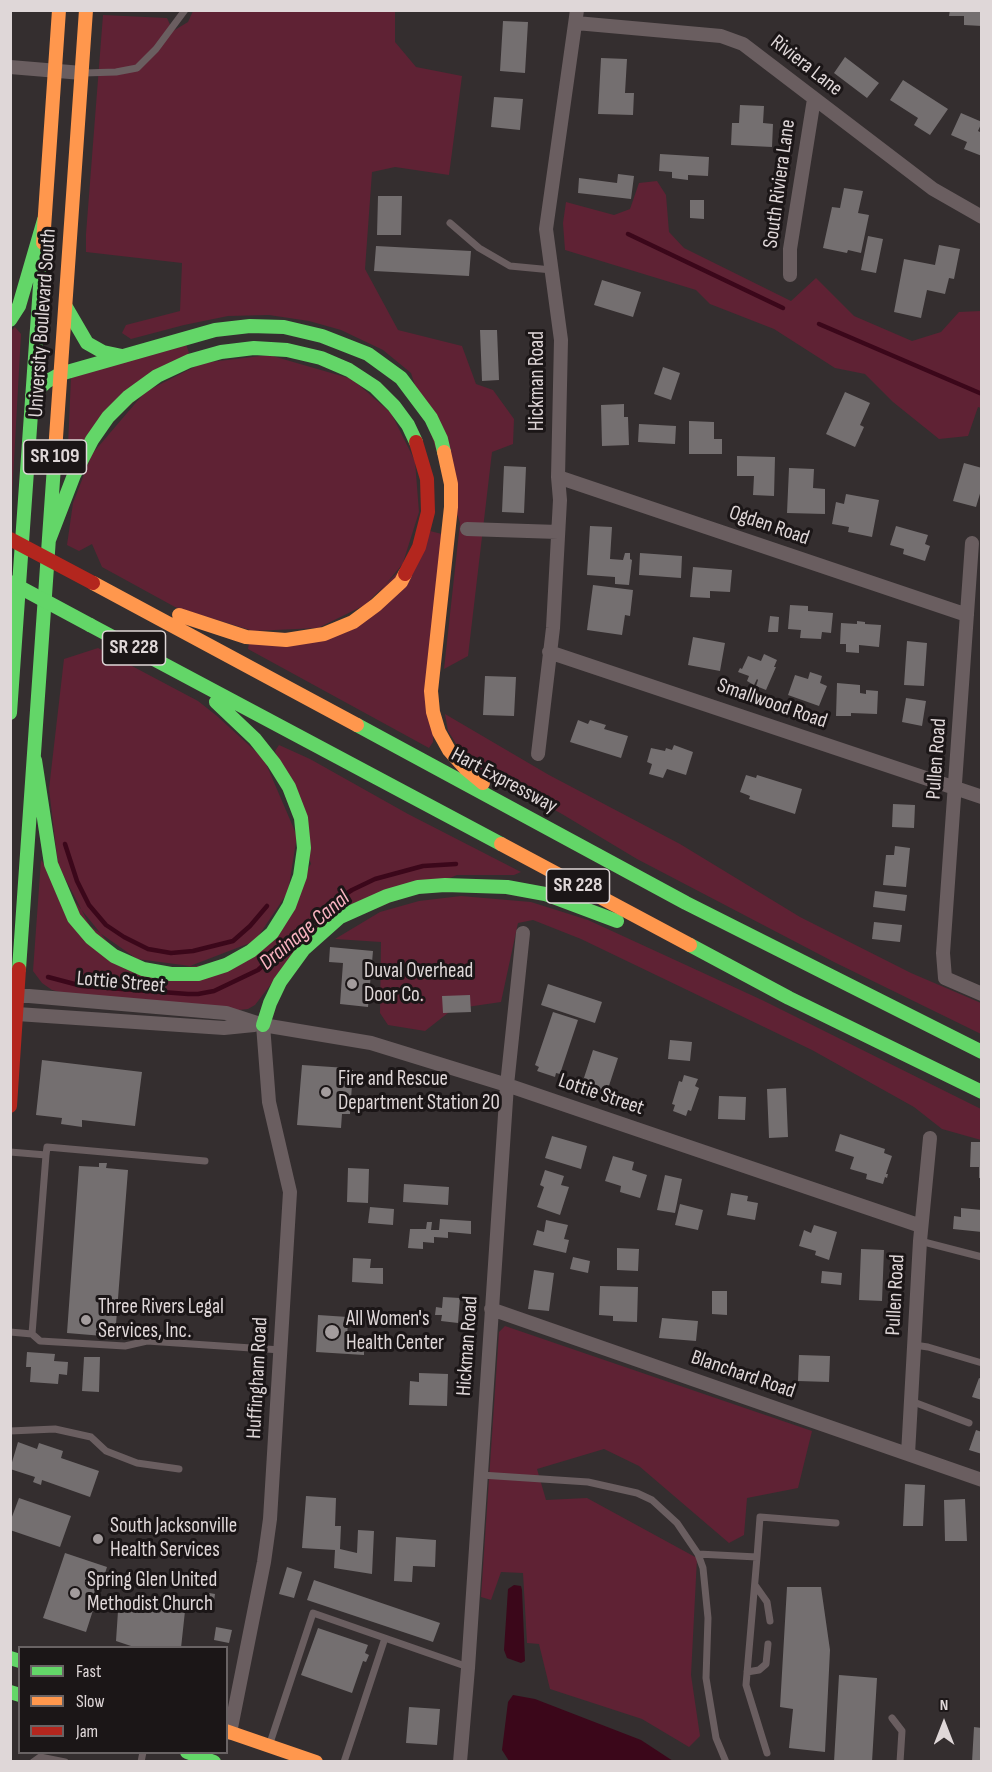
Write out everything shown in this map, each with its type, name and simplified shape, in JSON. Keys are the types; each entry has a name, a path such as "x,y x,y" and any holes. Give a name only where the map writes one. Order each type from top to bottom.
{"main road":[{"name":"University Boulevard South","path":"10,713 59,10"},
{"name":"University Boulevard South","path":"10,1106 14,996 35,760 86,10"},
{"path":"10,320 19,306 44,219"},
{"path":"66,307 87,343 103,352 122,356"},
{"path":"32,395 46,382 60,374 215,330 250,326 284,327 322,336 368,354 401,378 431,418 441,440 451,484 451,507 431,691 433,712 439,732 465,768 482,783 557,834"},
{"path":"49,540 74,475 92,440 108,417 129,397 157,376 189,361 221,352 254,348 287,350 321,358 349,370 375,387 394,406 408,425 420,449 427,479 428,512 419,547 401,582 353,622 324,634 286,640 246,637 214,628 93,583"},
{"name":"Hart Expressway","path":"10,539 557,834 821,972 981,1052"},
{"name":"SR 228","path":"10,582 720,962 981,1092"},
{"path":"35,760 51,864 60,891 74,918 91,938 114,956 143,969 171,974 198,974 226,965 251,951 272,933 289,906 300,876 304,848 301,818 289,787 255,739 227,711 179,671"},
{"path":"262,1025 280,982 321,932 340,917 362,905 418,887 477,885 507,887 545,894 720,962"},
{"path":"228,1732 316,1761"},
{"path":"193,1754 214,1761"}],"street":[{"name":"Riviera Lane","path":"577,16 721,36 744,44 933,189 981,218"},
{"name":"Hickman Road","path":"538,754 553,628 560,500 558,477 561,340 546,229 577,16"},
{"path":"10,67 81,73"},
{"name":"South Riviera Lane","path":"790,275 790,249 814,99"},
{"name":"Ogden Road","path":"558,477 967,615"},
{"path":"467,529 558,532"},
{"name":"Pullen Road","path":"972,543 943,953 945,978 981,994"},
{"name":"Smallwood Road","path":"549,652 981,797"},
{"name":"Hickman Road","path":"460,1761 507,1085 523,933"},
{"name":"Lottie Street","path":"14,996 226,1013 262,1025 371,1043 507,1085 921,1226"},
{"name":"Lottie Street","path":"14,1012 224,1028 262,1025"},
{"name":"Huffingham Road","path":"228,1732 262,1572 270,1519 290,1192 269,1102 262,1025"},
{"name":"Pullen Road","path":"908,1454 921,1226 930,1137"},
{"name":"Blanchard Road","path":"491,1309 981,1480"}],"lane":[{"path":"81,73 116,72 138,68 156,49 185,10"},
{"path":"450,223 479,248 510,266 552,270"},
{"path":"32,1334 47,1147 206,1161"},
{"path":"10,1152 46,1155"},
{"path":"920,1241 981,1257"},
{"path":"10,1332 32,1334 40,1341 125,1346 147,1341 281,1350"},
{"path":"914,1345 981,1363"},
{"path":"911,1401 969,1424"},
{"path":"10,1431 55,1429 91,1437 106,1451 137,1463 179,1469"},
{"path":"481,1475 588,1482 637,1493 652,1500 677,1523 698,1554 703,1568 708,1618 706,1678 716,1738 726,1761"},
{"path":"767,1753 746,1685 760,1517 836,1523"},
{"path":"698,1554 758,1557"},
{"path":"755,1585 767,1602 770,1621"},
{"path":"269,1746 313,1613 468,1668"},
{"path":"345,1761 385,1638"},
{"path":"747,1672 759,1670 766,1664 768,1644"},
{"path":"892,1719 902,1731 900,1761"},
{"path":"33,1761 40,1756 65,1761"}],"shaded area":[{"path":"193,11 395,11 395,42 416,67 462,76 449,175 395,167 372,172 365,269 398,330 462,346 476,384 493,390 514,419 513,444 492,452 468,656 444,669 460,523 411,373 383,350 341,330 309,321 269,315 228,316 131,339 122,333 126,325 180,311 182,263 86,252 103,15 167,18 173,31 188,22"},
{"path":"657,181 666,195 669,232 684,248 791,301 816,278 854,316 912,341 941,332 959,312 981,311 981,408 978,407 968,436 939,439 893,402 865,374 835,368 774,329 710,304 696,290 565,250 563,223 566,202 614,215 630,209 639,183"},
{"path":"15,327 21,334 11,515 10,332"},
{"path":"186,344 189,353 74,455 74,446 68,446 71,377"},
{"path":"269,355 352,379 391,413 415,461 419,512 401,569 365,605 318,628 253,631 175,607 102,567 92,544 79,551 67,545 73,503 92,454 145,392 202,363"},
{"path":"430,531 442,534 433,742 429,748 248,649 249,643 345,633"},
{"path":"98,648 198,701 264,759 297,836 288,892 255,941 190,966 137,959 90,926 58,865 49,789 64,659"},
{"path":"445,714 549,775 680,844 800,917 911,973 981,1003 981,1034 834,962 637,859 482,770 462,753 448,731"},
{"path":"279,745 310,759 408,814 521,872 514,875 457,875 307,937 255,1005 248,1009 238,1010 63,993 52,990 42,983 33,971 41,860 132,972 248,961 311,864 275,751"},
{"path":"461,896 531,902 588,920 762,1000 981,1109 981,1140 942,1129 914,1107 812,1050 581,939 533,920 518,923 501,1002 453,1009 425,1031 388,1025 380,1013 381,942 335,939 380,912 419,901"},
{"path":"505,1326 812,1431 798,1488 747,1498 744,1535 729,1543 639,1466 604,1449 537,1469 546,1500 587,1498 697,1558 691,1675 700,1736 689,1747 642,1719 550,1689 539,1644 527,1643 523,1573 501,1572 491,1600 481,1597 499,1332"},
{"path":"514,1585 521,1586 522,1590 525,1661 521,1663 507,1658 504,1650 508,1589"},
{"path":"513,1695 535,1699 641,1740 673,1761 509,1761 502,1750 508,1702"}],"building":[{"path":"950,10 982,10 982,26 964,25 964,16 949,16"},
{"path":"503,21 528,22 525,73 500,71"},
{"path":"845,57 879,83 867,98 834,73"},
{"path":"601,58 627,59 625,93 634,93 633,115 598,114"},
{"path":"903,80 948,109 930,135 914,125 918,118 890,100"},
{"path":"494,97 523,99 520,130 491,127"},
{"path":"740,105 764,106 763,123 773,124 772,147 731,145 732,123 739,123"},
{"path":"961,113 982,122 978,131 982,133 982,156 964,149 967,142 951,135"},
{"path":"660,154 709,157 708,176 688,175 688,180 672,178 672,172 659,171"},
{"path":"618,174 634,176 631,199 578,193 579,178 617,183"},
{"path":"844,188 863,191 858,213 869,215 861,253 848,250 847,253 823,248 832,207 840,208"},
{"path":"378,196 402,196 401,235 377,235"},
{"path":"690,200 704,200 704,219 690,218"},
{"path":"868,236 883,239 876,273 861,270"},
{"path":"939,245 960,249 954,279 949,278 945,294 927,290 921,318 894,312 904,259 935,265"},
{"path":"376,246 471,251 469,276 374,271"},
{"path":"602,280 641,292 633,317 594,305"},
{"path":"480,330 497,330 499,380 482,381"},
{"path":"663,367 680,373 671,400 654,394"},
{"path":"845,392 870,403 860,425 864,427 855,447 826,434"},
{"path":"624,404 624,417 628,417 629,445 602,446 601,405"},
{"path":"689,421 714,422 714,439 722,439 722,454 689,454"},
{"path":"639,424 676,426 675,444 638,442"},
{"path":"737,456 775,457 774,496 753,495 754,476 737,476"},
{"path":"964,463 982,468 982,487 976,507 953,501"},
{"path":"504,466 526,467 524,513 502,512"},
{"path":"789,468 814,469 813,488 825,489 825,514 787,513"},
{"path":"846,494 879,500 872,537 848,532 849,527 832,524 836,502 844,504"},
{"path":"590,526 612,527 610,559 623,560 625,553 630,553 632,560 629,585 615,584 615,577 587,575"},
{"path":"896,526 928,535 925,544 930,546 925,561 903,554 904,549 890,545"},
{"path":"640,553 682,556 681,578 639,575"},
{"path":"693,567 732,570 730,592 710,591 710,598 690,597"},
{"path":"593,585 633,590 630,616 625,615 622,635 587,630"},
{"path":"790,605 808,606 808,611 833,613 831,633 822,632 821,639 800,638 801,630 788,629"},
{"path":"770,616 779,617 778,632 768,632"},
{"path":"857,621 881,625 879,647 859,645 859,653 846,652 846,644 840,644 841,623 857,624"},
{"path":"693,637 725,643 720,671 688,665"},
{"path":"907,641 927,643 924,686 904,685"},
{"path":"764,654 777,660 766,690 756,686 757,679 754,685 747,681 749,676 738,672 740,668 742,669 748,656 761,661"},
{"path":"810,672 822,676 820,683 827,686 819,706 788,695 795,675 808,679"},
{"path":"485,676 516,677 514,716 483,715"},
{"path":"837,683 860,685 860,693 866,694 866,690 878,691 877,714 851,713 851,716 836,716"},
{"path":"906,698 926,701 922,726 902,722"},
{"path":"578,720 588,724 590,720 606,725 604,729 628,736 621,758 570,742"},
{"path":"674,745 693,752 686,775 667,769 663,778 649,774 652,764 647,762 651,748 665,751 666,748 672,750"},
{"path":"746,775 756,778 757,775 802,789 795,814 749,799 750,796 740,792"},
{"path":"893,804 915,805 914,828 892,827"},
{"path":"895,846 910,848 906,887 883,885 886,855 894,855"},
{"path":"875,891 907,895 905,911 873,907"},
{"path":"874,922 902,925 900,942 872,939"},
{"path":"330,947 373,951 368,1007 340,1004 343,963 329,962"},
{"path":"548,984 602,1002 595,1023 541,1005"},
{"path":"470,995 471,1012 443,1013 442,996"},
{"path":"553,1012 578,1020 560,1074 556,1073 555,1077 537,1071 539,1067 535,1065"},
{"path":"670,1040 692,1042 690,1061 668,1059"},
{"path":"593,1050 618,1058 606,1095 581,1087"},
{"path":"42,1060 142,1072 135,1126 82,1120 82,1127 61,1124 62,1118 36,1115"},
{"name":"Fire and Rescue Department Station 20","path":"302,1065 353,1070 350,1114 342,1114 341,1128 297,1125"},
{"path":"684,1075 698,1079 695,1086 699,1088 691,1111 688,1110 686,1116 673,1111 675,1105 672,1104 679,1081 682,1082"},
{"path":"786,1088 788,1137 769,1138 767,1089"},
{"path":"719,1096 746,1097 745,1120 718,1119"},
{"path":"840,1134 885,1149 884,1153 892,1156 886,1174 888,1174 887,1178 885,1177 883,1184 866,1179 867,1174 850,1169 854,1157 835,1151"},
{"path":"552,1136 587,1146 581,1169 545,1158"},
{"path":"971,1142 982,1142 982,1178 979,1178 979,1167 970,1167"},
{"path":"613,1156 634,1162 632,1170 647,1175 640,1198 620,1192 621,1186 605,1181"},
{"path":"99,1163 107,1163 106,1168 128,1170 115,1337 67,1333 79,1166 99,1167"},
{"path":"348,1168 369,1169 368,1203 347,1202"},
{"path":"545,1170 564,1176 561,1185 569,1187 560,1215 537,1207 544,1187 540,1185"},
{"path":"665,1175 682,1179 675,1213 657,1210"},
{"path":"404,1184 449,1187 448,1205 403,1202"},
{"path":"731,1193 748,1196 747,1201 758,1203 755,1220 727,1215"},
{"path":"680,1204 703,1210 698,1230 675,1225"},
{"path":"370,1207 394,1209 393,1225 368,1223"},
{"path":"961,1208 982,1210 982,1232 953,1229 954,1216 961,1217"},
{"path":"440,1219 471,1221 471,1234 448,1232 448,1238 434,1237 434,1243 423,1242 423,1249 408,1248 410,1229 426,1229 427,1222 432,1222 431,1230 439,1230"},
{"path":"546,1220 568,1225 564,1239 569,1240 566,1253 533,1245 537,1230 544,1232"},
{"path":"814,1225 837,1232 829,1260 815,1255 816,1251 799,1246 804,1230 811,1233"},
{"path":"617,1248 639,1249 638,1271 617,1270"},
{"path":"861,1249 884,1250 882,1301 859,1300"},
{"path":"573,1257 590,1261 588,1273 570,1269"},
{"path":"353,1258 371,1259 370,1268 383,1268 383,1284 352,1282"},
{"path":"534,1270 554,1273 549,1311 528,1309"},
{"path":"822,1271 842,1273 841,1285 821,1283"},
{"path":"600,1286 638,1287 637,1322 613,1321 613,1316 599,1315"},
{"path":"712,1291 727,1291 727,1315 712,1314"},
{"path":"443,1297 460,1298 458,1323 441,1321 442,1315 435,1315 436,1307 442,1308"},
{"path":"318,1315 348,1317 347,1341 364,1343 364,1355 316,1352"},
{"path":"662,1318 698,1321 696,1341 659,1338"},
{"path":"27,1352 55,1354 54,1361 68,1362 67,1375 59,1374 58,1384 30,1382 31,1367 26,1367"},
{"path":"799,1355 830,1356 829,1382 798,1381"},
{"path":"84,1357 100,1357 99,1392 82,1391"},
{"path":"419,1373 448,1374 447,1406 409,1405 410,1381 419,1382"},
{"path":"979,1378 982,1379 982,1400 972,1397"},
{"path":"976,1430 982,1432 982,1454 969,1450"},
{"path":"18,1442 37,1449 39,1443 63,1451 61,1458 99,1471 90,1497 42,1480 41,1485 33,1482 35,1477 10,1469"},
{"path":"905,1484 925,1485 923,1526 903,1526"},
{"path":"306,1496 336,1498 335,1526 341,1526 340,1549 357,1553 358,1530 374,1531 372,1574 334,1568 335,1550 302,1548"},
{"path":"19,1498 71,1516 60,1547 10,1530 10,1522"},
{"path":"965,1499 967,1541 945,1541 944,1500"},
{"path":"396,1537 436,1540 435,1567 413,1566 412,1582 394,1581"},
{"name":"Spring Glen United Methodist Church","path":"65,1553 107,1567 86,1632 43,1618"},
{"path":"287,1567 302,1572 294,1598 279,1594"},
{"path":"314,1580 440,1623 433,1642 307,1600"},
{"path":"787,1587 821,1587 830,1650 825,1752 789,1748 793,1709 780,1707"},
{"path":"204,1592 215,1594 213,1608 201,1605"},
{"path":"137,1594 149,1598 147,1605 164,1610 165,1601 178,1602 177,1611 185,1611 181,1646 131,1646 116,1641 119,1596 135,1601"},
{"path":"216,1627 232,1630 229,1643 214,1640"},
{"path":"318,1628 368,1645 365,1653 369,1655 366,1662 363,1661 352,1693 301,1675"},
{"path":"839,1675 877,1678 872,1762 834,1762"},
{"path":"409,1707 440,1709 437,1745 406,1743"},
{"path":"974,1727 982,1728 982,1762 972,1762"}],"waterway":[{"path":"628,234 783,308"},
{"path":"819,324 982,394"},
{"path":"65,844 77,881 89,905 106,925 148,949 171,953 193,951 233,941 267,906"},
{"name":"Drainage Canal","path":"48,977 82,986 188,994 214,991 258,970 309,923 352,890 375,879 423,866 456,864"}],"traffic: fast":[{"path":"10,320 19,306 44,220"},
{"path":"10,713 43,243"},
{"path":"66,307 87,343 103,352 122,356"},
{"path":"32,395 46,382 60,374 215,330 250,326 284,327 322,336 368,354 401,378 431,418 441,439 444,452"},
{"path":"49,540 74,475 92,440 108,417 128,397 157,376 189,361 221,352 254,348 287,350 321,358 349,370 375,387 394,406 408,425 416,442"},
{"path":"19,969 54,466"},
{"path":"10,582 90,625"},
{"path":"90,625 501,844"},
{"path":"35,760 51,864 74,918 91,938 114,956 143,969 171,974 198,974 226,965 251,951 272,933 289,906 300,876 304,848 301,818 289,787 255,739 216,702"},
{"path":"357,725 686,903 982,1052"},
{"path":"263,1025 280,982 304,949 340,917 387,896 418,887 445,885 507,887 545,894 617,921"},
{"path":"690,945 789,998 982,1092"},
{"path":"10,1658 18,1660"},
{"path":"10,1692 18,1694"},
{"path":"192,1754 214,1762"}],"traffic: slow":[{"path":"43,243 59,10"},
{"path":"54,466 86,10"},
{"path":"444,452 451,484 451,507 431,691 433,712 439,732 449,750 483,783"},
{"path":"179,615 246,637 286,640 324,634 353,622 376,605 401,582 405,574"},
{"path":"93,583 357,725"},
{"path":"501,844 690,945"},
{"path":"228,1732 316,1762"}],"traffic: jam":[{"path":"405,574 419,547 428,512 427,479 416,442"},
{"path":"10,539 93,583"},
{"path":"10,1106 19,969"}],"place":[{"name":"Duval Overhead Door Co.","path":"352,984"},
{"name":"Fire and Rescue Department Station 20","path":"326,1092"},
{"name":"Three Rivers Legal Services, Inc.","path":"86,1320"},
{"name":"All Women's Health Center","path":"332,1332"},
{"name":"South Jacksonville Health Services","path":"98,1539"},
{"name":"Spring Glen United Methodist Church","path":"75,1593"}]}
